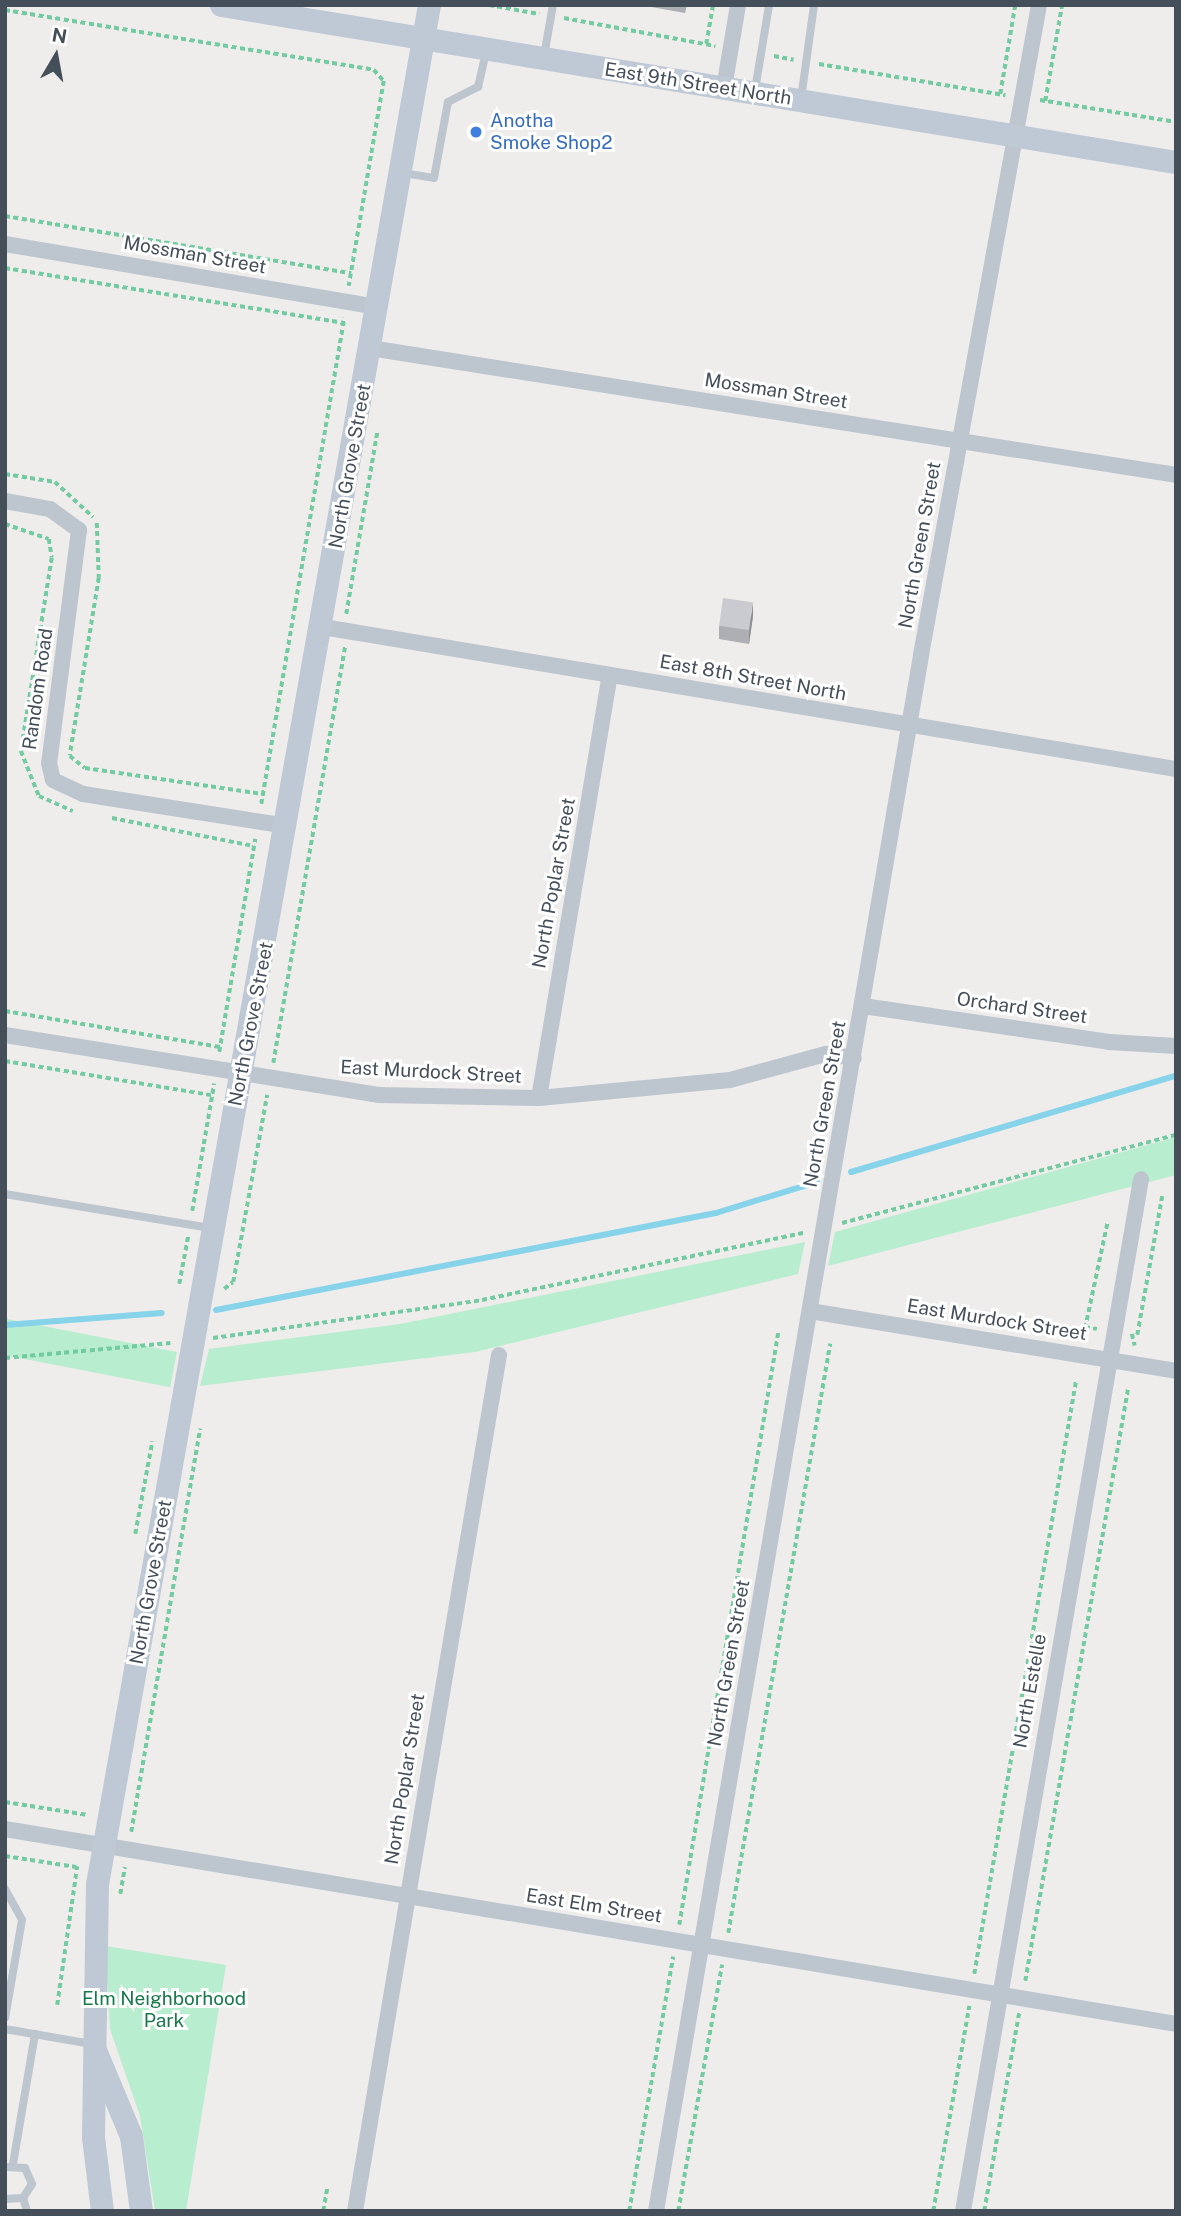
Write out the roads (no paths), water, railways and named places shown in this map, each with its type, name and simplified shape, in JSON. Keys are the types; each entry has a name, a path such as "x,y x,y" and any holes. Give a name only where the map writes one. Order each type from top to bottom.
{"street":[{"name":"East 9th Street North","path":"221,5 317,13 423,38 486,49 1176,162"},
{"name":"North Grove Street","path":"102,2211 92,2044 93,1843 194,1340 288,826 429,5"},
{"path":"724,88 738,5"},
{"name":"North Green Street","path":"656,2211 909,725 1039,5"},
{"name":"Mossman Street","path":"5,244 377,307"},
{"name":"Mossman Street","path":"370,348 1176,475"},
{"name":"Random Road","path":"5,501 50,509 79,530 49,763 53,780 83,794 288,826"},
{"name":"East 8th Street North","path":"323,627 1176,769"},
{"name":"North Poplar Street","path":"539,1098 610,675"},
{"name":"Orchard Street","path":"863,1006 1109,1042 1176,1046"},
{"name":"East Murdock Street","path":"5,1035 378,1095 539,1098 730,1080 826,1054 854,1058"},
{"name":"North Estelle","path":"963,2211 1141,1179"},
{"name":"East Murdock Street","path":"810,1311 1176,1371"},
{"name":"North Poplar Street","path":"355,2211 499,1355"},
{"name":"East Elm Street","path":"5,1829 1176,2024"},
{"name":"North Grove Street","path":"92,2044 131,2136 141,2211"}],"lane":[{"path":"544,58 553,5"},
{"path":"755,93 769,5"},
{"path":"800,100 814,5"},
{"path":"400,172 434,178 448,102 478,87 486,49"},
{"path":"5,1194 213,1228"},
{"path":"5,1889 22,1920 5,2018"},
{"path":"5,1957 16,1959"},
{"path":"5,2029 92,2044"},
{"path":"27,2211 23,2199 31,2178 9,2165 35,2034"},
{"path":"5,2199 23,2199"}],"waterway":[{"path":"851,1172 1176,1076"},
{"path":"216,1310 716,1213 817,1182"},
{"path":"5,1325 162,1313"}],"place":[{"name":"Anotha Smoke Shop2","path":"476,132"}],"park label":[{"name":"Elm Neighborhood Park","path":"164,2010"}]}
